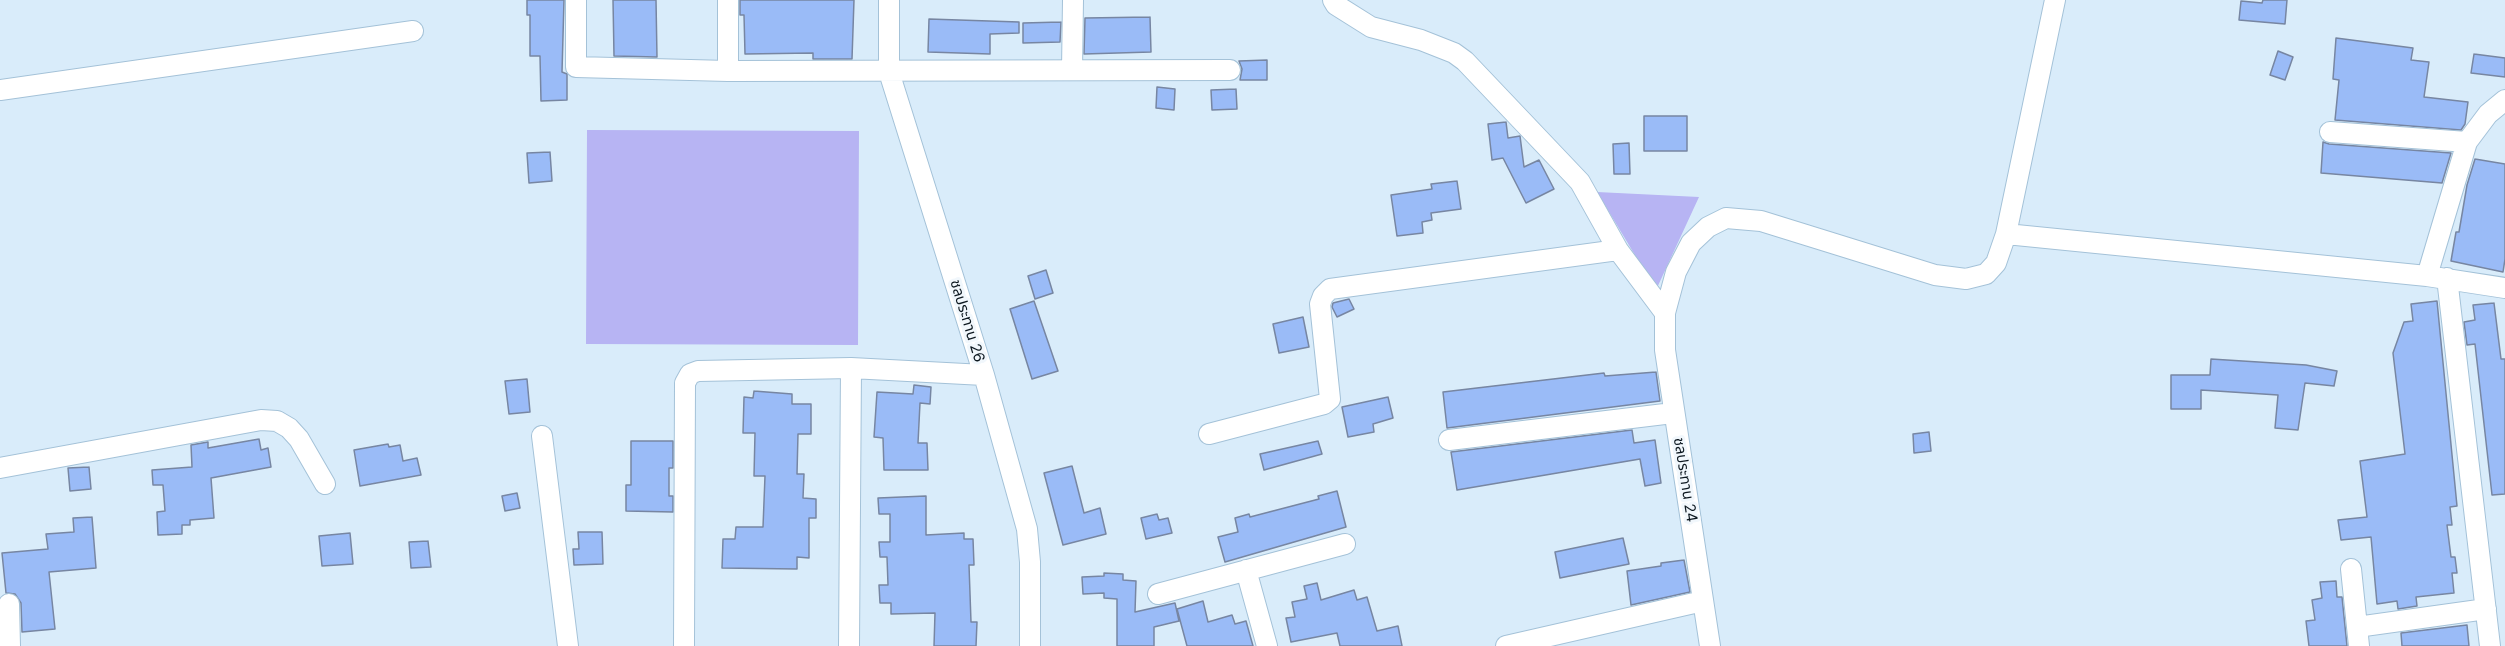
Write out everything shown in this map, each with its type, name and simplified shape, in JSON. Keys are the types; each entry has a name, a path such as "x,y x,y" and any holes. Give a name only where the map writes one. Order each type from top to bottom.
{"street":[{"path":"576,0 576,67 889,72 1230,70"},
{"path":"728,0 728,71"},
{"name":"ชลประทาน 26","path":"889,0 889,72 984,375 1027,528 1030,561 1030,646"},
{"path":"1072,70 1073,0"},
{"path":"1333,0 1336,5 1371,27 1421,40 1454,53 1465,61 1580,182 1618,250 1665,313"},
{"name":"ชลประทาน 24","path":"1710,646 1665,350 1665,313 1676,272 1691,243 1708,227 1726,218 1761,221 1935,275 1966,279 1986,274 1996,263 2006,234 2055,0"},
{"path":"0,90 413,31"},
{"path":"2427,276 2467,142 2488,114 2505,100"},
{"path":"2330,132 2467,142"},
{"path":"2006,234 2447,278 2505,288"},
{"path":"1209,434 1324,404 1330,399 1320,304 1323,296 1330,290 1618,250"},
{"path":"2447,278 2490,646"},
{"path":"684,646 685,384 690,374 698,371 851,368 984,375"},
{"path":"849,646 851,368"},
{"path":"1449,440 1673,413"},
{"path":"0,468 261,420 277,421 289,428 299,439 325,484"},
{"path":"542,436 568,646"},
{"path":"1158,594 1345,544"},
{"path":"2351,569 2358,637 2486,609"},
{"path":"1246,570 1268,646"},
{"path":"1506,646 1703,601"},
{"path":"9,604 10,646"}],"shaded area":[{"path":"587,130 859,131 858,345 586,344"},
{"path":"1597,192 1699,197 1656,290"}],"building":[{"path":"527,0 564,0 562,72 567,74 567,100 541,101 540,56 530,56 530,15 527,15"},
{"path":"613,0 656,0 657,57 614,56"},
{"path":"740,0 854,0 852,59 813,59 813,53 745,54 744,15 740,15"},
{"path":"2263,0 2287,0 2285,24 2239,20 2241,1 2262,3"},
{"path":"1150,17 1151,52 1084,54 1085,18"},
{"path":"929,19 1019,22 1019,33 990,34 990,54 928,52"},
{"path":"1061,22 1060,42 1023,43 1023,23"},
{"path":"2336,38 2413,48 2411,60 2429,62 2424,97 2468,102 2465,124 2461,130 2335,120 2339,80 2333,79"},
{"path":"2278,51 2293,57 2285,80 2270,75"},
{"path":"2474,54 2505,58 2505,77 2471,73"},
{"path":"1267,60 1267,80 1240,80 1242,69 1239,61"},
{"path":"1157,87 1175,89 1174,110 1156,108"},
{"path":"1236,89 1237,109 1212,110 1211,90"},
{"path":"1644,116 1687,116 1687,151 1644,151"},
{"path":"1506,122 1508,138 1520,136 1524,167 1539,160 1554,189 1526,203 1503,158 1492,160 1488,124"},
{"path":"2323,142 2451,153 2442,183 2321,173"},
{"path":"1629,143 1630,174 1614,174 1613,144"},
{"path":"550,152 552,181 529,183 527,153"},
{"path":"2475,159 2505,164 2503,272 2451,261 2456,232 2459,232 2467,185"},
{"path":"1457,181 1461,209 1431,213 1432,220 1422,222 1423,233 1397,236 1391,195 1432,189 1431,184"},
{"path":"1046,270 1053,293 1035,299 1028,276"},
{"path":"1349,299 1354,309 1337,317 1332,307 1333,303"},
{"path":"1034,301 1058,371 1032,379 1010,309"},
{"path":"2437,301 2457,506 2450,507 2452,525 2447,525 2451,557 2455,557 2457,573 2452,573 2454,593 2416,597 2417,606 2398,609 2397,601 2377,604 2371,537 2341,540 2338,520 2367,517 2360,461 2405,454 2393,353 2404,322 2413,321 2411,304"},
{"path":"2494,303 2501,359 2505,359 2505,494 2492,495 2475,344 2467,345 2464,322 2475,320 2473,305"},
{"path":"1303,317 1309,347 1279,353 1273,324"},
{"path":"2211,359 2306,365 2337,371 2334,386 2305,383 2298,430 2275,428 2278,395 2201,390 2201,409 2171,409 2171,375 2210,375"},
{"path":"1656,372 1660,401 1447,428 1443,392 1604,373 1605,376"},
{"path":"527,379 530,412 509,414 505,381"},
{"path":"914,385 931,387 930,404 920,403 918,443 927,443 928,470 884,470 883,438 874,437 877,392 913,394"},
{"path":"754,391 792,394 792,404 811,404 811,434 798,434 797,474 804,474 803,498 816,499 816,518 809,518 809,558 797,557 797,569 722,568 723,539 735,539 736,527 763,527 765,476 754,476 755,433 743,433 744,397 753,398"},
{"path":"1388,397 1393,418 1373,424 1374,432 1348,437 1342,407"},
{"path":"1632,430 1634,443 1655,440 1661,483 1645,486 1640,459 1457,490 1451,452"},
{"path":"1929,432 1931,451 1914,453 1913,434"},
{"path":"259,439 261,450 268,448 271,467 211,478 214,518 190,520 190,525 182,525 182,534 158,535 157,512 165,511 163,485 153,485 152,470 192,467 191,445 208,442 208,448"},
{"path":"631,441 673,441 673,468 669,468 669,496 673,496 673,512 626,511 626,485 631,485"},
{"path":"1318,441 1322,454 1264,470 1260,454"},
{"path":"388,444 389,447 400,445 403,461 417,458 421,475 360,486 354,450"},
{"path":"1072,466 1084,513 1100,508 1106,534 1063,545 1044,473"},
{"path":"89,467 91,489 70,491 68,468"},
{"path":"1337,491 1346,527 1225,562 1218,537 1238,532 1235,518 1249,514 1250,517 1319,499 1318,496"},
{"path":"517,493 520,508 505,511 502,496"},
{"path":"926,496 926,535 964,533 964,539 973,539 974,565 969,565 971,622 977,622 976,646 934,646 935,613 891,614 891,603 880,603 879,585 888,585 887,557 880,557 879,542 890,542 890,514 879,514 878,498"},
{"path":"1157,514 1159,520 1168,518 1172,533 1146,539 1141,518"},
{"path":"92,517 96,568 49,572 55,629 22,632 21,603 15,594 6,593 2,553 48,549 46,534 74,532 73,518"},
{"path":"578,532 602,532 603,564 574,565 573,549 579,549"},
{"path":"350,533 353,564 322,566 319,536"},
{"path":"1623,538 1629,564 1560,578 1555,552"},
{"path":"428,541 431,567 411,568 409,542"},
{"path":"1684,560 1690,592 1631,605 1627,571"},
{"path":"1104,573 1123,574 1123,580 1136,581 1135,612 1175,603 1179,621 1154,627 1154,646 1117,646 1117,599 1104,598 1104,593 1083,594 1082,577 1104,576"},
{"path":"2336,581 2337,597 2342,597 2347,646 2309,646 2306,621 2315,620 2312,600 2322,598 2320,582"},
{"path":"1317,583 1321,600 1354,590 1357,600 1367,597 1377,631 1398,626 1402,646 1340,646 1337,633 1291,642 1286,618 1295,617 1292,602 1307,599 1304,586"},
{"path":"1203,601 1208,622 1232,615 1235,624 1246,621 1253,646 1187,646 1177,609"},
{"path":"2467,625 2469,646 2402,646 2401,633"}]}
